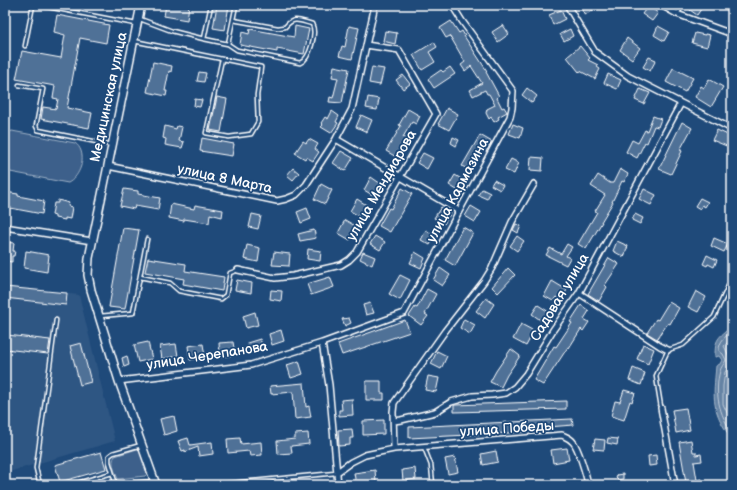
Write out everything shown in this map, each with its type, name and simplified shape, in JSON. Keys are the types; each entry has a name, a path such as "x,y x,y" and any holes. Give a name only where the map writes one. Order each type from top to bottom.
{"main road":[{"name":"Медицинская улица","path":"92,241 141,5"},
{"path":"92,241 88,258 89,282 119,381 156,484"}],"street":[{"name":"улица 8 Марта","path":"108,166 277,201 296,195 306,185 336,139 352,109 375,5"},
{"name":"улица Кармазина","path":"322,343 404,313 510,118 513,91 452,5"},
{"path":"567,5 595,52 628,76 732,129"},
{"path":"661,5 677,14 732,34"},
{"name":"улица Мендиарова","path":"238,270 275,278 293,276 341,265 349,260 357,252 436,114 399,50 366,45"},
{"name":"Садовая улица","path":"394,421 435,412 451,402 472,396 506,393 515,387 526,374 553,330 579,293 681,103"},
{"path":"336,139 459,211"},
{"path":"394,448 394,404 449,325 484,281 492,268 512,222 534,184"},
{"path":"5,227 92,241"},
{"path":"579,293 668,350"},
{"path":"322,343 329,385 338,485"},
{"name":"улица Черепанова","path":"119,381 251,365 322,343"},
{"path":"661,408 675,485"},
{"name":"улица Победы","path":"336,473 365,454 394,448 562,436 568,437 574,443 587,478 588,485"},
{"path":"130,485 156,484"}],"lane":[{"path":"25,46 33,5"},
{"path":"38,5 137,21 228,44 237,50 300,63 305,61 309,55 314,28 312,24 294,20 290,21 285,27 278,28 233,20"},
{"path":"204,39 211,5"},
{"path":"228,44 236,5"},
{"path":"677,14 683,5"},
{"path":"133,41 222,59 261,67 257,95 258,122 251,134 229,137 206,133 222,59"},
{"path":"20,85 43,89 36,126 38,130 112,145"},
{"path":"99,316 133,313 147,239"},
{"path":"140,277 170,283 179,291 221,299 226,295 230,273 238,270"},
{"path":"661,408 656,376 668,350 683,345 714,317 732,278"},
{"path":"40,485 36,468 56,320"},
{"path":"116,485 109,462 109,456 113,453 142,445"},
{"path":"424,446 430,466 433,485"},
{"path":"213,485 336,473"},
{"path":"71,485 112,474"}],"shaded area":[{"path":"12,131 75,143 82,155 78,174 68,183 5,171 5,134"},
{"path":"5,287 79,295 115,441 5,473"},
{"path":"137,449 141,450 148,471 147,474 145,476 118,479 113,464 115,456"}],"water":[{"path":"732,326 732,439 720,420 717,412 714,387 716,366 720,364 722,360 719,356 715,357 717,342 720,336"}],"building":[{"path":"166,5 189,5 187,20 164,16"},
{"path":"217,5 229,5 225,30 213,28"},
{"path":"579,5 594,5 596,8 585,15"},
{"path":"693,5 701,5 699,7 701,9 697,15 690,10"},
{"path":"648,6 658,13 652,21 642,14"},
{"path":"561,10 565,19 553,25 549,15"},
{"path":"57,15 109,25 106,43 80,38 67,108 92,113 89,128 41,119 43,107 56,109 58,99 53,98 55,86 16,79 22,51 61,58 65,35 54,32"},
{"path":"451,21 459,33 462,31 487,71 486,72 499,96 497,98 502,108 504,107 507,112 498,117 499,119 494,122 491,117 489,119 486,113 487,109 495,105 489,94 487,94 485,90 473,96 470,90 482,83 471,66 465,71 461,65 465,62 450,36 446,38 440,28"},
{"path":"503,25 509,34 498,42 492,32"},
{"path":"295,26 309,29 304,54 277,49 277,52 240,45 242,32 249,34 250,29 294,37"},
{"path":"349,26 359,28 352,59 339,56 342,46 345,47"},
{"path":"658,26 669,32 664,41 654,35"},
{"path":"570,29 573,36 564,41 560,34"},
{"path":"385,31 397,33 395,44 383,41"},
{"path":"695,33 710,35 707,47 692,43"},
{"path":"627,38 640,48 632,59 620,50"},
{"path":"434,42 437,47 429,52 435,62 422,70 413,55"},
{"path":"580,46 590,58 588,60 598,65 597,67 600,69 595,79 580,71 579,72 567,57"},
{"path":"649,57 656,60 650,71 643,67"},
{"path":"153,62 172,66 171,72 169,71 165,91 167,91 166,96 147,92"},
{"path":"334,66 349,69 342,103 329,102 330,97 333,98 338,78 332,77"},
{"path":"372,67 384,69 380,85 369,83"},
{"path":"450,67 455,74 434,88 428,79 441,70 443,72"},
{"path":"673,68 693,78 685,92 666,82"},
{"path":"199,72 206,73 204,82 197,81"},
{"path":"608,74 621,80 617,89 604,83"},
{"path":"403,75 410,84 403,89 396,80"},
{"path":"709,79 723,87 711,107 695,97 701,86 704,88"},
{"path":"527,88 537,96 532,103 522,95"},
{"path":"640,89 650,93 644,104 635,100"},
{"path":"217,97 227,99 221,132 210,130"},
{"path":"368,97 379,99 377,110 366,108"},
{"path":"195,99 202,100 200,107 194,106"},
{"path":"447,108 458,114 449,130 438,124"},
{"path":"408,109 420,116 416,124 412,122 403,137 409,140 398,158 386,151 401,126 399,125"},
{"path":"332,111 339,116 336,122 338,123 331,133 321,127 323,125 321,123 325,117 328,119"},
{"path":"361,115 372,120 367,132 356,127"},
{"path":"653,116 661,119 658,127 654,126 647,143 645,142 637,158 626,152 632,140 638,143 645,130 647,131"},
{"path":"682,122 692,128 680,150 682,151 671,174 659,169"},
{"path":"513,124 523,128 520,138 509,134"},
{"path":"165,126 176,129 177,126 182,127 179,141 184,142 182,148 165,145 166,139 163,138"},
{"path":"717,130 732,137 729,147 712,140"},
{"path":"480,135 492,142 486,152 483,150 471,171 462,166"},
{"path":"453,137 459,140 456,146 451,143"},
{"path":"202,138 234,144 232,156 200,151"},
{"path":"309,139 318,144 315,149 319,152 313,161 306,157 305,159 295,153 303,141 306,143"},
{"path":"341,151 353,158 345,171 333,163"},
{"path":"423,153 433,158 427,169 417,163"},
{"path":"531,157 543,158 542,171 530,170"},
{"path":"511,159 519,163 514,174 505,170"},
{"path":"293,168 299,173 293,180 287,175"},
{"path":"620,169 628,174 624,182 622,181 613,202 586,249 578,244 605,195 591,186 598,175 610,183 613,183"},
{"path":"455,175 466,182 460,192 449,185"},
{"path":"371,177 381,184 374,196 364,190"},
{"path":"494,180 503,185 500,190 491,185"},
{"path":"321,184 332,190 325,204 314,199"},
{"path":"402,188 412,194 390,232 379,226 389,208 391,209"},
{"path":"124,189 138,191 138,194 160,198 158,210 135,206 134,209 120,206"},
{"path":"482,189 490,193 487,199 478,195"},
{"path":"644,189 656,195 651,205 639,199"},
{"path":"5,192 44,201 42,214 5,207"},
{"path":"700,198 708,202 705,207 702,205 700,209 695,206"},
{"path":"357,199 368,206 361,217 350,211"},
{"path":"58,200 69,203 68,206 72,207 70,219 65,218 65,220 55,218 55,216 52,215 54,203 58,203"},
{"path":"171,204 194,209 195,205 223,210 222,217 210,214 209,223 169,218"},
{"path":"471,206 481,212 475,222 465,216"},
{"path":"441,207 451,213 444,224 434,218"},
{"path":"307,208 311,219 301,223 297,212"},
{"path":"252,214 261,216 258,229 249,227"},
{"path":"635,214 643,218 640,224 632,220"},
{"path":"345,220 357,227 350,240 338,233"},
{"path":"516,224 521,226 518,233 513,230"},
{"path":"463,227 473,233 455,266 445,260"},
{"path":"123,228 139,230 125,309 109,307"},
{"path":"314,230 316,238 300,241 298,234"},
{"path":"426,230 435,236 430,245 421,240"},
{"path":"375,236 385,242 380,250 370,244"},
{"path":"517,236 524,241 517,251 510,246"},
{"path":"714,238 728,244 724,252 711,246"},
{"path":"617,241 628,246 624,257 613,251"},
{"path":"5,242 14,243 13,251 15,251 14,256 12,256 12,262 5,261"},
{"path":"567,244 572,247 566,256 570,258 566,265 546,255 550,248 561,254"},
{"path":"247,245 260,248 258,262 244,259"},
{"path":"308,249 321,251 320,261 307,259"},
{"path":"26,251 49,255 47,272 24,268"},
{"path":"274,252 290,254 289,266 272,265"},
{"path":"363,252 375,257 372,265 360,259"},
{"path":"415,252 425,258 421,268 410,263"},
{"path":"707,255 717,260 714,267 708,264 707,266 703,264"},
{"path":"148,258 186,264 185,271 224,277 222,291 183,284 184,279 145,272"},
{"path":"609,258 619,264 605,285 607,287 599,301 588,294"},
{"path":"440,268 450,275 442,286 433,280"},
{"path":"508,268 515,275 498,293 492,287"},
{"path":"400,275 410,280 400,300 389,294"},
{"path":"330,277 334,287 311,295 307,284"},
{"path":"237,280 252,283 251,293 235,290"},
{"path":"552,281 567,290 561,300 556,297 553,301 544,296"},
{"path":"5,287 67,293 66,305 5,298"},
{"path":"427,289 436,294 425,314 428,316 421,325 409,316 415,307 417,308"},
{"path":"271,290 282,291 281,301 270,299"},
{"path":"696,291 706,297 698,312 688,307"},
{"path":"486,298 494,304 485,318 476,311"},
{"path":"669,302 679,308 670,324 668,323 657,339 647,333 656,319 658,320"},
{"path":"370,303 374,313 366,315 363,305"},
{"path":"538,305 549,312 543,322 532,314"},
{"path":"581,305 589,311 584,319 589,322 583,331 581,329 543,385 534,380 554,346 556,347 572,323 570,322"},
{"path":"255,312 258,325 246,328 243,316"},
{"path":"349,318 351,323 345,326 342,319"},
{"path":"464,319 475,325 470,334 460,328"},
{"path":"405,320 410,332 342,355 338,344"},
{"path":"521,324 534,331 526,346 513,339"},
{"path":"281,330 284,341 272,345 269,334"},
{"path":"7,335 50,340 48,354 5,349"},
{"path":"260,339 263,348 250,351 247,343"},
{"path":"148,342 152,359 138,362 134,345"},
{"path":"233,342 235,355 220,357 219,343"},
{"path":"81,343 91,382 80,385 70,346"},
{"path":"176,344 178,356 162,359 160,346"},
{"path":"203,344 205,357 190,360 188,346"},
{"path":"643,344 654,349 648,364 637,359"},
{"path":"511,349 520,356 501,387 490,382"},
{"path":"437,351 447,356 441,369 431,364"},
{"path":"127,356 129,365 124,367 122,358"},
{"path":"299,361 303,374 291,378 287,365"},
{"path":"633,368 645,373 641,385 629,380"},
{"path":"428,376 439,378 436,392 425,390"},
{"path":"366,381 381,381 381,393 384,393 384,400 366,400"},
{"path":"304,383 306,407 309,406 311,417 295,419 293,392 271,394 270,386"},
{"path":"624,390 635,393 632,402 630,401 624,420 611,416 615,401 620,402"},
{"path":"352,399 353,415 339,416 339,410 342,410 341,400"},
{"path":"566,401 566,409 454,412 454,405"},
{"path":"686,408 690,430 676,433 672,410"},
{"path":"174,416 177,431 164,435 160,419"},
{"path":"572,419 573,425 548,427 548,431 409,438 409,427"},
{"path":"384,420 384,434 363,435 363,421"},
{"path":"352,429 353,438 350,438 350,445 339,446 338,430"},
{"path":"308,433 309,444 291,446 292,453 278,454 277,441 295,439 295,434"},
{"path":"188,438 190,445 212,442 213,454 199,456 198,447 185,452 185,450 182,451 178,441"},
{"path":"240,438 241,444 261,442 262,455 250,456 249,451 228,453 227,439"},
{"path":"608,438 618,439 617,445 607,443"},
{"path":"595,439 605,440 604,450 593,449"},
{"path":"691,440 693,452 696,452 696,455 701,454 702,461 694,462 697,480 702,479 702,485 692,485 691,482 686,483 679,442"},
{"path":"567,448 569,460 553,463 551,450"},
{"path":"496,451 498,462 483,465 481,454"},
{"path":"101,452 106,469 60,482 55,465"},
{"path":"656,455 657,465 649,466 648,456"},
{"path":"455,457 458,472 448,474 445,459"},
{"path":"415,468 416,479 403,481 402,470"},
{"path":"375,470 376,482 356,485 354,473"},
{"path":"623,474 623,479 617,480 616,475"}]}
